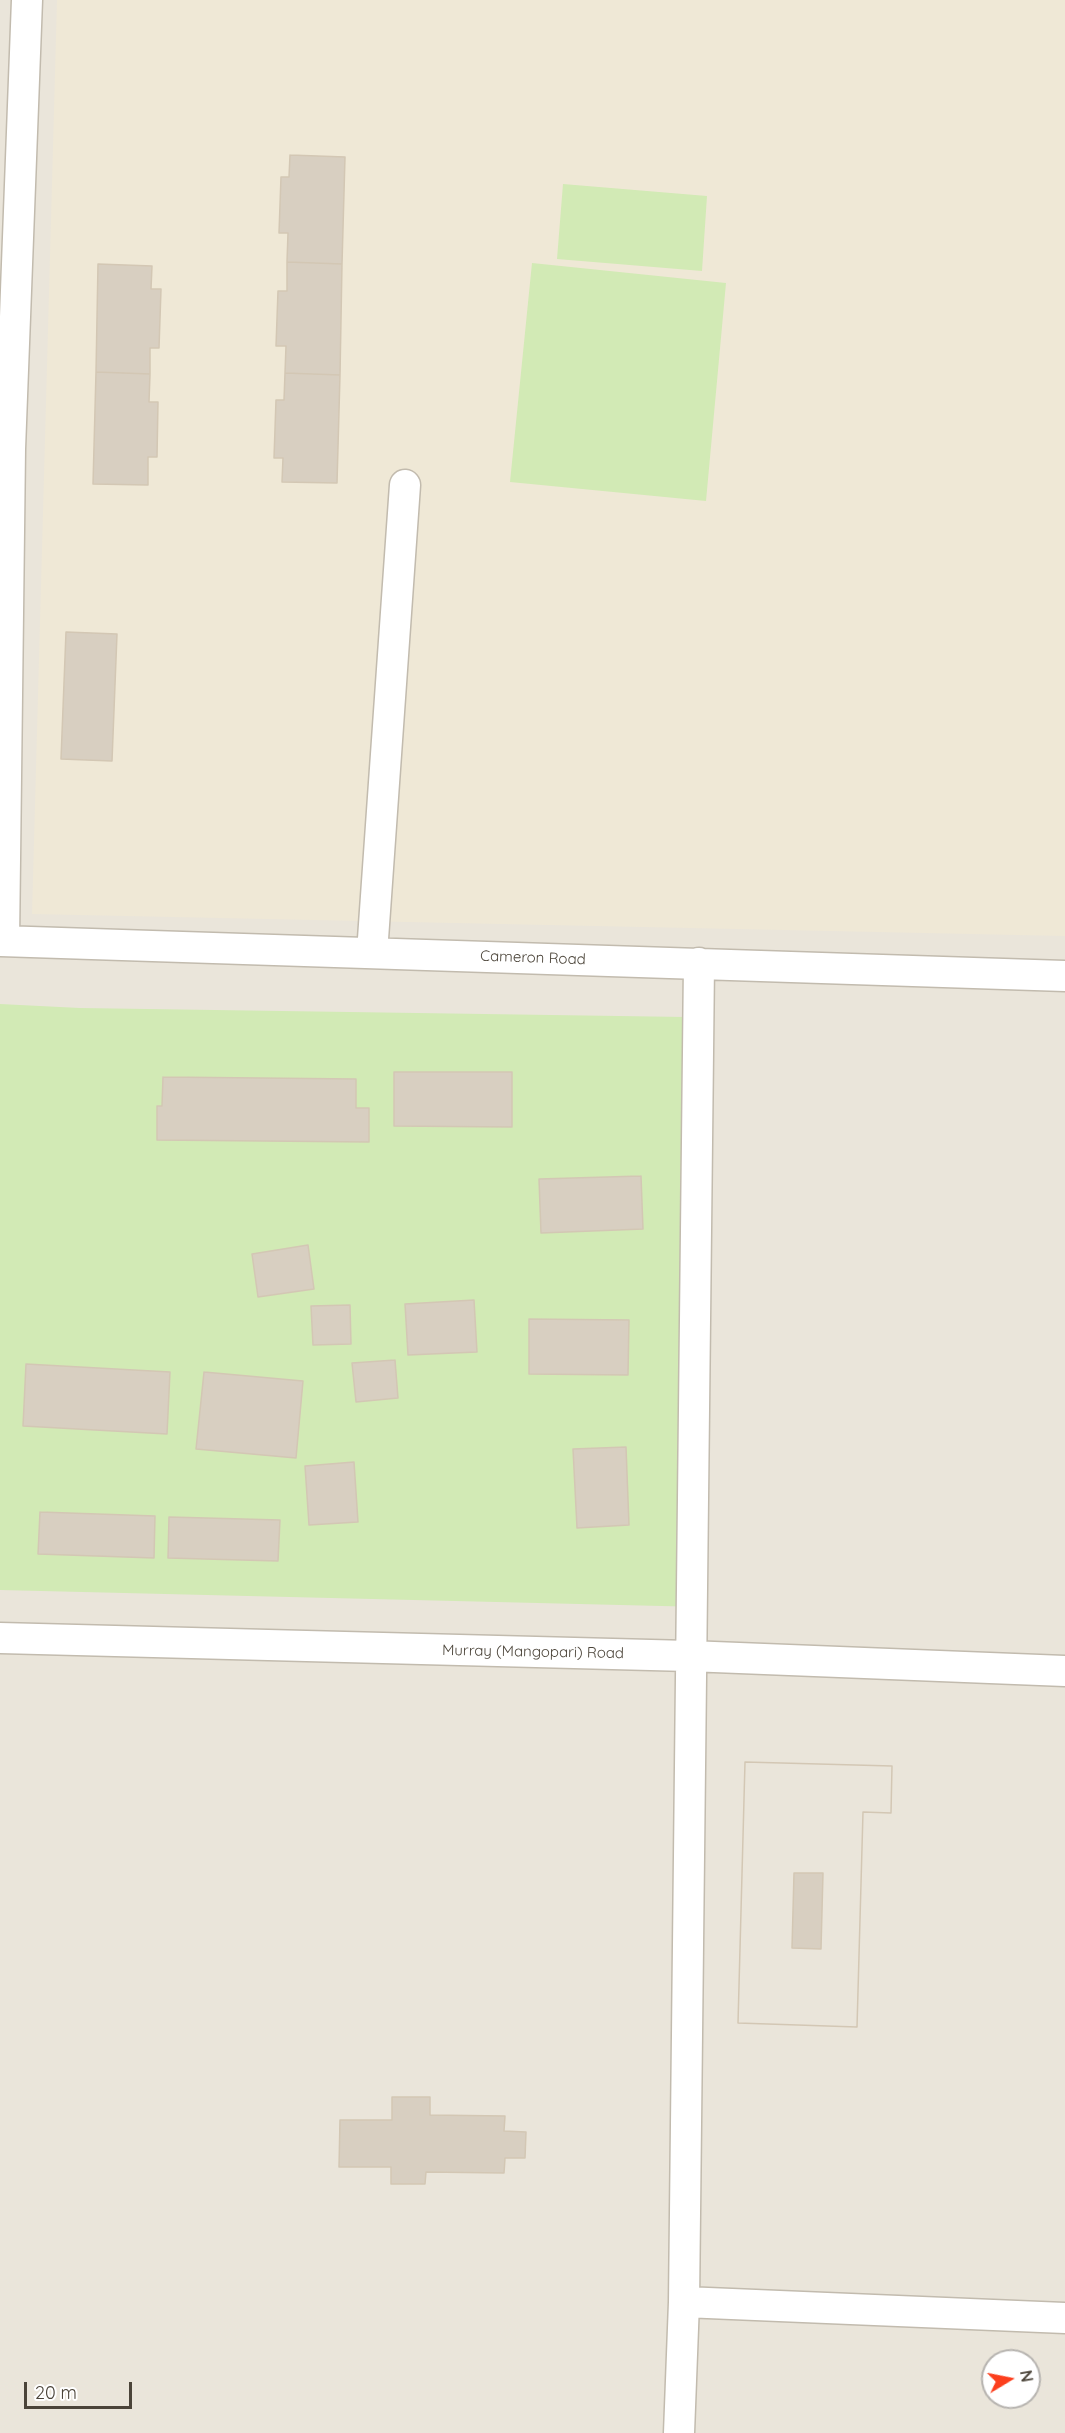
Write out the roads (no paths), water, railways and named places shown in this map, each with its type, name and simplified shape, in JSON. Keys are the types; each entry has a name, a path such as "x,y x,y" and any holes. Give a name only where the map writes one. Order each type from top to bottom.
{"street":[{"path":"2,941 10,449 27,0"},
{"path":"372,953 405,485"},
{"name":"Cameron Road","path":"2,941 1065,976"},
{"path":"679,2433 684,2302 689,1656 699,963"},
{"name":"Murray (Mangopari) Road","path":"0,1638 689,1656 1065,1671"},
{"path":"684,2302 1065,2318"}]}
